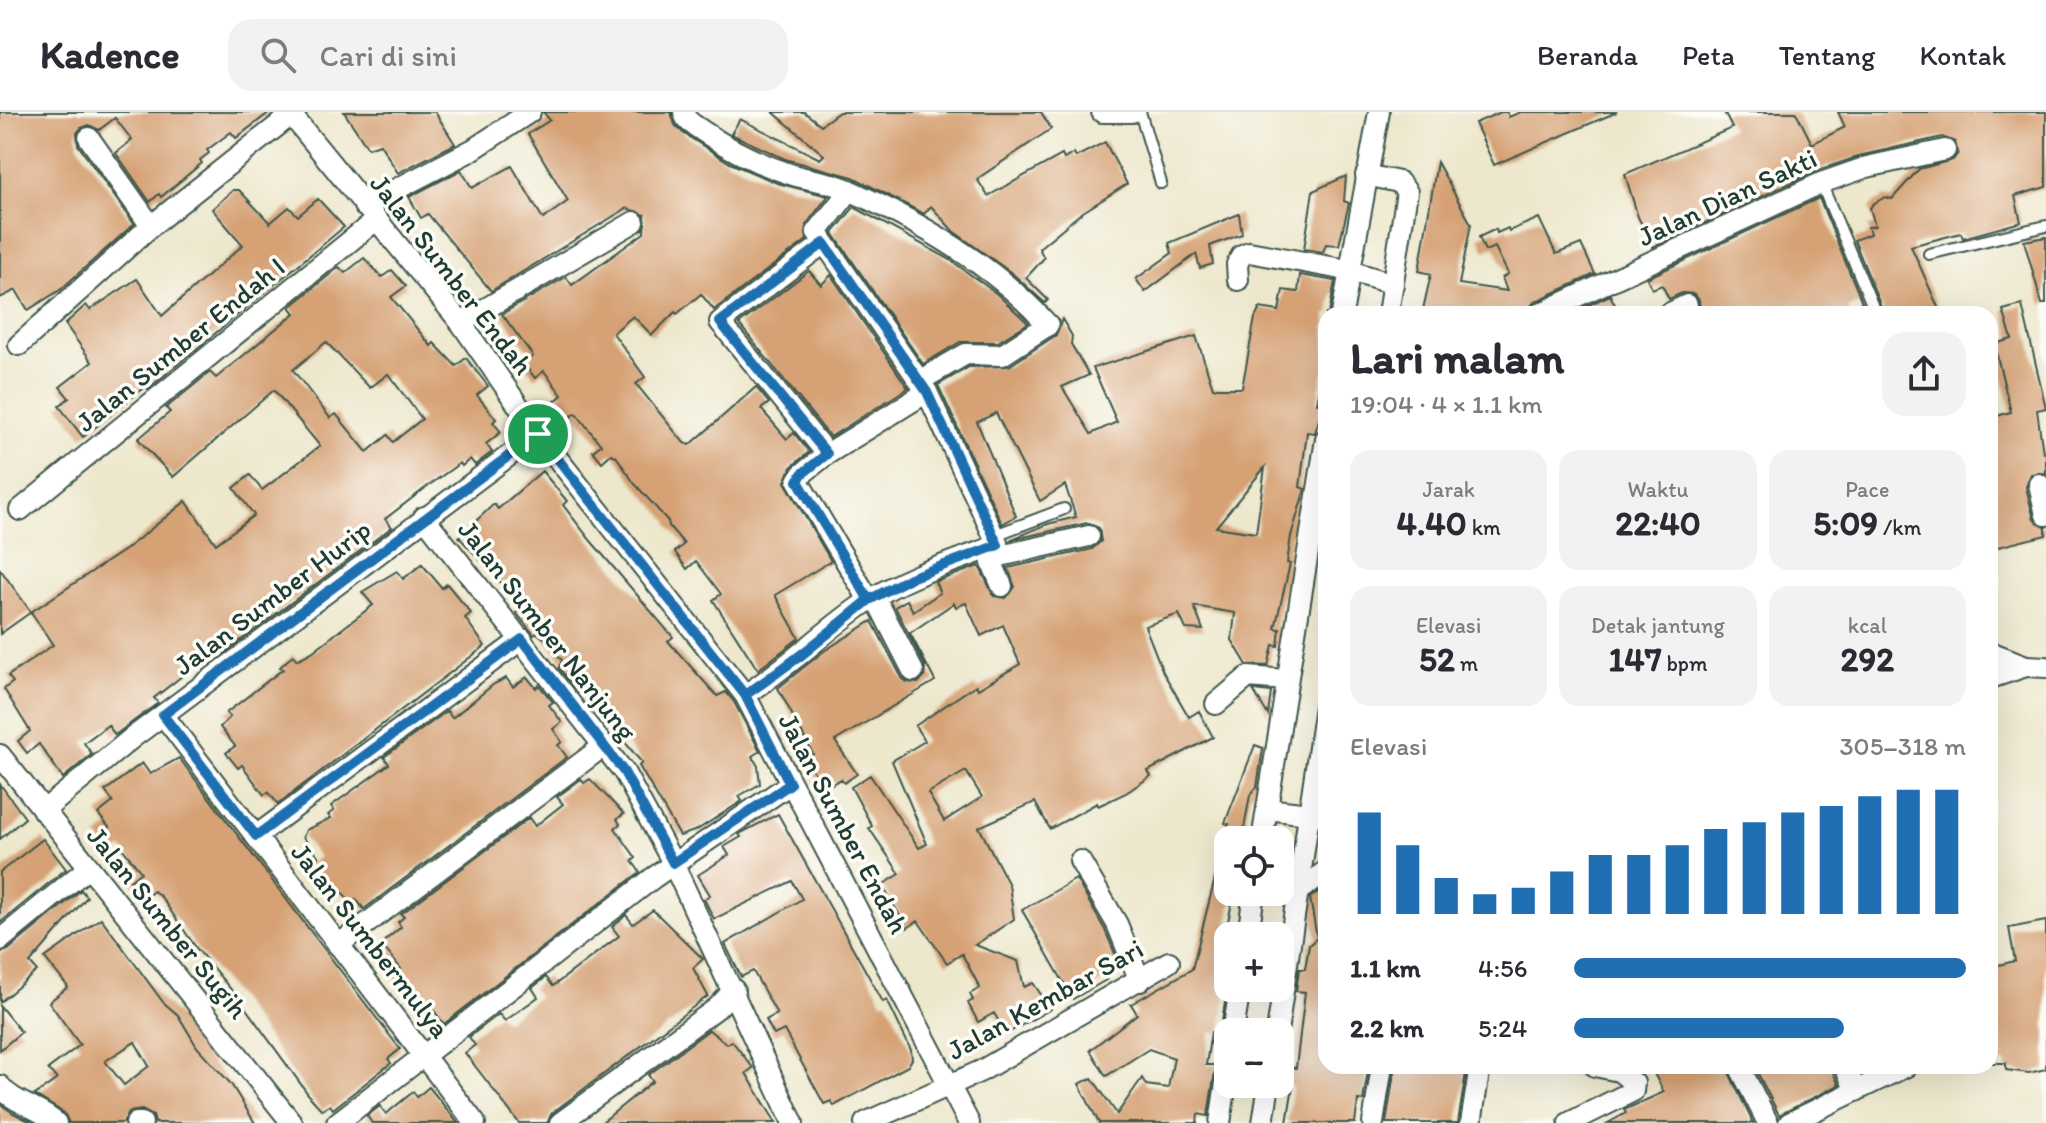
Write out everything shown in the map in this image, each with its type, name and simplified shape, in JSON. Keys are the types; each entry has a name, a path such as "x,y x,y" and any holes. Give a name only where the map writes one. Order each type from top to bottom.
{"street":[{"name":"Jalan Sumber Endah I","path":"20,510 370,213 530,112"},
{"path":"684,112 686,120 724,146 759,163 850,190 964,255 1029,305 1048,325 1002,355 966,354 827,454 798,481 913,671"},
{"path":"1102,112 1132,112"},
{"path":"1343,306 1347,270 1379,112"},
{"name":"Jalan Sumber Endah","path":"290,113 461,323 538,434 745,695 969,1123"},
{"path":"19,345 151,226 290,113"},
{"path":"89,138 151,226"},
{"name":"Jalan Dian Sakti","path":"1556,306 1821,183 1867,167 1945,150"},
{"path":"1366,175 1399,182 1407,192 1389,306"},
{"path":"850,190 817,230 923,386 998,545 992,563 1002,586"},
{"path":"461,323 634,222"},
{"path":"824,243 720,322 827,454"},
{"path":"1238,280 1237,264 1242,255 1249,252 1347,270 1393,284"},
{"name":"Jalan Sumber Hurip","path":"43,811 163,715 538,434"},
{"path":"2039,484 2046,515"},
{"path":"1264,826 1318,487"},
{"name":"Jalan Sumber Nanjung","path":"424,517 624,772 673,863 793,1123"},
{"path":"745,695 872,599 910,578 998,545 1089,536"},
{"path":"256,836 522,639"},
{"path":"1998,655 2036,667"},
{"path":"1998,676 2036,667"},
{"path":"1216,704 1248,677 1286,680"},
{"name":"Jalan Sumbermulya","path":"163,715 475,1123"},
{"path":"338,945 605,745"},
{"name":"Jalan Sumber Sugih","path":"0,755 292,1123"},
{"path":"337,1123 673,863 790,784"},
{"path":"1267,809 1318,815 1298,891 1279,1018"},
{"path":"1080,861 1117,924 1140,981"},
{"path":"0,940 88,868"},
{"path":"1298,891 1318,877"},
{"name":"Jalan Kembar Sari","path":"865,1123 981,1071 1169,962"},
{"path":"560,1123 717,1008 734,990"},
{"path":"1373,1123 1381,1074"},
{"path":"1471,1123 1479,1074"},
{"path":"1569,1123 1633,1091 1634,1083 1629,1076 1622,1074"},
{"path":"1743,1074 1768,1123"},
{"path":"1849,1074 1856,1091"},
{"path":"1789,1123 1891,1074"},
{"path":"1,1088 56,1123"},
{"path":"1220,1123 1224,1098"},
{"path":"1263,1123 1267,1098"},
{"path":"136,1123 142,1123"}],"lane":[{"path":"1140,112 1161,183"},
{"path":"1821,183 1873,306"},
{"path":"1929,254 2046,226"},
{"path":"998,545 1064,509"}],"building":[{"path":"0,112 270,112 236,138 231,132 207,150 209,153 200,160 202,163 161,197 159,194 150,202 116,153 132,140 115,118 99,130 89,125 81,128 77,133 78,145 134,224 60,290 28,310 16,290 0,298"},
{"path":"344,112 435,112 455,144 398,173 380,144 368,148"},
{"path":"543,112 671,112 675,125 683,133 730,163 777,183 828,196 806,225 807,240 714,310 701,294 677,314 675,312 652,335 633,316 613,333 645,377 636,384 684,443 690,445 756,387 769,403 761,409 787,439 794,433 809,452 791,467 785,482 831,561 775,595 799,638 758,670 713,600 721,594 696,561 687,569 675,552 684,544 616,456 611,454 602,462 593,451 601,445 576,413 567,419 553,403 562,395 544,371 535,378 524,364 533,356 502,314 566,277 572,285 644,233 645,215 627,208 491,291 428,214 421,218 409,197 461,170 472,188 512,166 543,219 568,201 528,134 550,120"},
{"path":"773,112 804,112 821,125 839,112 1041,112 1051,129 977,179 988,196 1062,155 1064,159 1074,153 1076,157 1105,142 1127,184 1080,214 1039,248 1044,258 1026,278 1048,300 1045,303 1013,274 953,231 931,206 924,214 853,177 785,159 731,134 740,119 820,159 824,155"},
{"path":"1507,112 1509,117 1521,112 1617,112 1494,165 1475,123"},
{"path":"1724,112 1796,112 1812,144 1845,127 1838,112 2046,112 2046,187 2015,196 2021,222 1963,238 1961,233 1911,246 1937,306 1881,306 1854,240 1870,234 1868,227 1875,226 1870,208 1873,204 1885,197 1892,199 1919,169 1953,160 1958,153 1955,142 1942,137 1863,155 1816,171 1653,247 1638,217 1625,174 1732,128"},
{"path":"1437,162 1471,224 1459,284 1507,291 1502,278 1508,274 1495,247 1485,251 1479,237 1496,229 1497,233 1508,228 1509,231 1539,218 1556,254 1581,244 1595,274 1531,306 1424,306 1431,274 1419,271"},
{"path":"1346,176 1344,201 1349,203 1339,245 1326,244 1323,252 1304,249 1313,191"},
{"path":"233,190 239,190 270,223 289,207 298,216 318,199 344,227 148,389 146,386 83,437 59,406 69,398 60,387 92,362 65,324 86,305 90,310 137,279 162,316 243,245 212,209"},
{"path":"1819,198 1862,302 1854,306 1699,306 1694,294 1682,293 1669,299 1662,285 1652,289 1647,278"},
{"path":"854,207 949,259 997,294 1028,323 998,342 960,342 923,364 833,233"},
{"path":"1239,214 1242,234 1210,246 1213,264 1200,268 1196,254 1145,292 1136,279 1172,253 1169,243"},
{"path":"2046,237 2046,304 2042,304 2024,241"},
{"path":"364,258 382,277 392,270 406,286 391,297 431,346 434,343 456,366 466,358 488,386 477,395 496,419 493,422 501,432 486,444 492,452 475,465 470,459 462,466 460,463 428,486 385,519 392,527 224,653 220,648 205,658 154,698 158,703 115,735 108,725 84,743 92,754 63,778 39,744 27,753 18,741 30,731 4,689 13,682 8,676 53,645 31,612 126,549 186,501 216,544 254,515 234,488 250,475 262,490 320,446 274,390 173,477 138,439 170,412 166,408 210,372 216,378 295,313 290,307 339,267 345,273","holes":["326,342 370,388 388,374 422,419 393,442 388,435 367,452 336,414 330,418 293,370"]},
{"path":"809,271 821,285 831,275 908,388 830,437 739,324"},
{"path":"1300,275 1335,281 1330,306 1318,306 1318,423 1315,433 1307,432 1300,487 1305,489 1291,536 1287,563 1290,564 1275,628 1280,629 1278,646 1273,645 1268,666 1247,665 1232,640 1235,613 1194,606 1203,630 1186,629 1179,614 1145,626 1163,672 1189,717 1199,711 1213,737 1148,771 1151,776 1126,793 1098,806 1097,803 1050,829 1035,802 979,827 1009,885 1014,919 975,945 1018,961 1024,987 1033,983 1051,1009 1006,1034 994,1013 978,1022 968,1003 973,1000 970,994 980,988 962,954 947,963 918,921 907,928 882,885 900,874 869,828 872,826 851,787 870,775 919,848 927,844 892,761 925,741 915,726 976,685 978,689 1020,664 1003,625 981,636 966,603 956,607 954,603 910,633 935,681 835,741 857,774 844,783 841,779 823,789 806,758 813,754 778,688 824,651 872,621 902,678 918,683 924,677 925,666 895,607 907,600 913,611 940,593 935,582 979,566 994,596 1006,598 1015,587 1008,568 1092,549 1101,541 1099,528 1087,523 1010,540 1048,524 1076,517 1065,485 1040,501 996,413 977,422 1016,516 1002,524 938,385 969,367 1009,366 1056,335 1062,319 1072,336 1071,344 1089,375 1062,387 1091,434 1117,422 1093,368 1196,336 1213,388 1242,388 1255,318 1260,308 1279,311 1283,290 1298,292","holes":["1265,467 1256,533 1216,527","966,771 982,797 944,821 928,793"]},
{"path":"1610,295 1616,306 1587,306"},
{"path":"2022,305 2046,408 2037,410 2043,453 2046,452 2046,473 2031,474 2026,487 2034,519 2046,528 2046,535 1998,547 1998,416 2011,412 1998,360 1998,343 2012,339 2003,310"},
{"path":"542,471 567,501 563,505 591,541 673,637 668,641 717,696 726,692 734,702 760,751 752,756 758,766 760,784 739,796 742,801 697,830 680,836 639,766 642,763 577,683 573,686 559,668 562,660 544,638 537,633 534,635 516,613 522,608 516,599 459,537 494,504 498,509"},
{"path":"422,564 442,588 447,584 471,613 465,618 485,646 278,804 268,792 264,795 242,765 238,768 226,753 235,746 220,727 230,717 226,713 283,669 280,667 293,655 297,660 312,652 373,605 362,592 397,571 403,579"},
{"path":"0,569 31,612 0,634"},
{"path":"527,677 536,688 539,685 553,702 549,705 562,722 553,729 562,742 558,745 567,757 364,909 356,899 351,902 342,892 335,897 308,866 319,857 303,837 306,830 331,818 328,815 334,810 331,806 389,764 384,757 447,711 452,718 494,684 506,678 513,687"},
{"path":"1253,690 1271,692 1268,715"},
{"path":"1255,745 1263,748 1257,787 1250,795 1244,826 1228,826 1225,823"},
{"path":"179,758 400,1049 388,1059 391,1063 333,1109 330,1105 322,1110 311,1098 161,897 154,891 144,898 130,881 141,872 122,848 112,855 97,836 109,827 98,814 113,802 105,791 142,763 150,774"},
{"path":"581,779 584,783 590,779 624,814 617,819 620,824 615,828 636,858 632,861 640,872 444,1024 425,999 422,1002 409,984 404,988 393,975 401,969 381,944 401,927 398,922 404,917 401,914 529,818 535,826 563,804 557,797"},
{"path":"0,784 25,818 0,839"},
{"path":"778,814 883,1002 887,1000 911,1050 912,1059 908,1066 834,1106 831,1101 824,1104 784,1030 774,1035 766,1020 777,1014 753,971 741,977 725,944 802,899 792,881 714,919 704,899 710,895 698,875 729,855 724,847 741,837 739,834"},
{"path":"43,839 66,869 0,923 0,872"},
{"path":"1076,879 1105,930 1119,963 1106,980 1073,999 1022,910"},
{"path":"1214,882 1214,906 1231,906 1228,922 1214,922 1214,1002 1225,1002 1222,1018 1214,1018 1214,1032 1211,1032 1206,1065 1214,1065 1208,1116 1198,1114 1197,1123 1099,1123 1079,1084 1092,1078 1117,1114 1142,1078 1146,1085 1168,1088 1174,1058 1149,1049 1106,1076 1090,1050 1137,1014 1131,1004 1192,969"},
{"path":"81,890 87,897 30,963 37,971 0,1002 0,953 8,950"},
{"path":"1318,892 1318,1074 1368,1074 1363,1101 1358,1100 1355,1123 1287,1123 1291,1098 1294,1098 1294,1068 1305,992 1296,991 1299,969 1305,969 1309,945 1317,938 1310,898"},
{"path":"653,910 703,959 693,968 708,996 552,1113 547,1123 519,1123 465,1053 475,1045 469,1037 499,1014 505,1021 538,997 532,988 546,977 553,986 619,936 612,927 626,915 633,924"},
{"path":"101,918 163,1002 178,1015 197,1047 231,1084 255,1123 155,1123 153,1116 142,1110 129,1112 123,1123 69,1123 64,1113 35,1095 57,1079 48,1069 80,1045 49,1002 68,987 45,958","holes":["135,1042 149,1066 124,1085 105,1061"]},
{"path":"2046,921 2046,1069 2029,1073 2006,1070 2006,1063 1998,1063 1998,965 2015,961 2009,928"},
{"path":"0,1006 21,1032 0,1050"},
{"path":"709,1030 727,1044 732,1041 753,1068 746,1073 776,1123 601,1123 653,1081 648,1075"},
{"path":"1394,1074 1466,1074 1458,1123 1386,1123"},
{"path":"1654,1074 1730,1074 1753,1123 1608,1123 1626,1113 1624,1110 1664,1092"},
{"path":"1758,1074 1834,1074 1839,1085 1779,1115"},
{"path":"429,1087 458,1123 372,1123 367,1116 380,1106 386,1114 413,1092 417,1097"},
{"path":"0,1104 13,1113 33,1123 0,1123"}],"route":[{"path":"538,434 163,715 256,836 522,639 624,772 673,863 790,784 745,695 799,657 869,600 910,578 998,545 927,392 897,344 824,243 720,322 827,454 818,459 798,481 869,600 799,657 775,675 745,695 628,543 538,434"}]}
